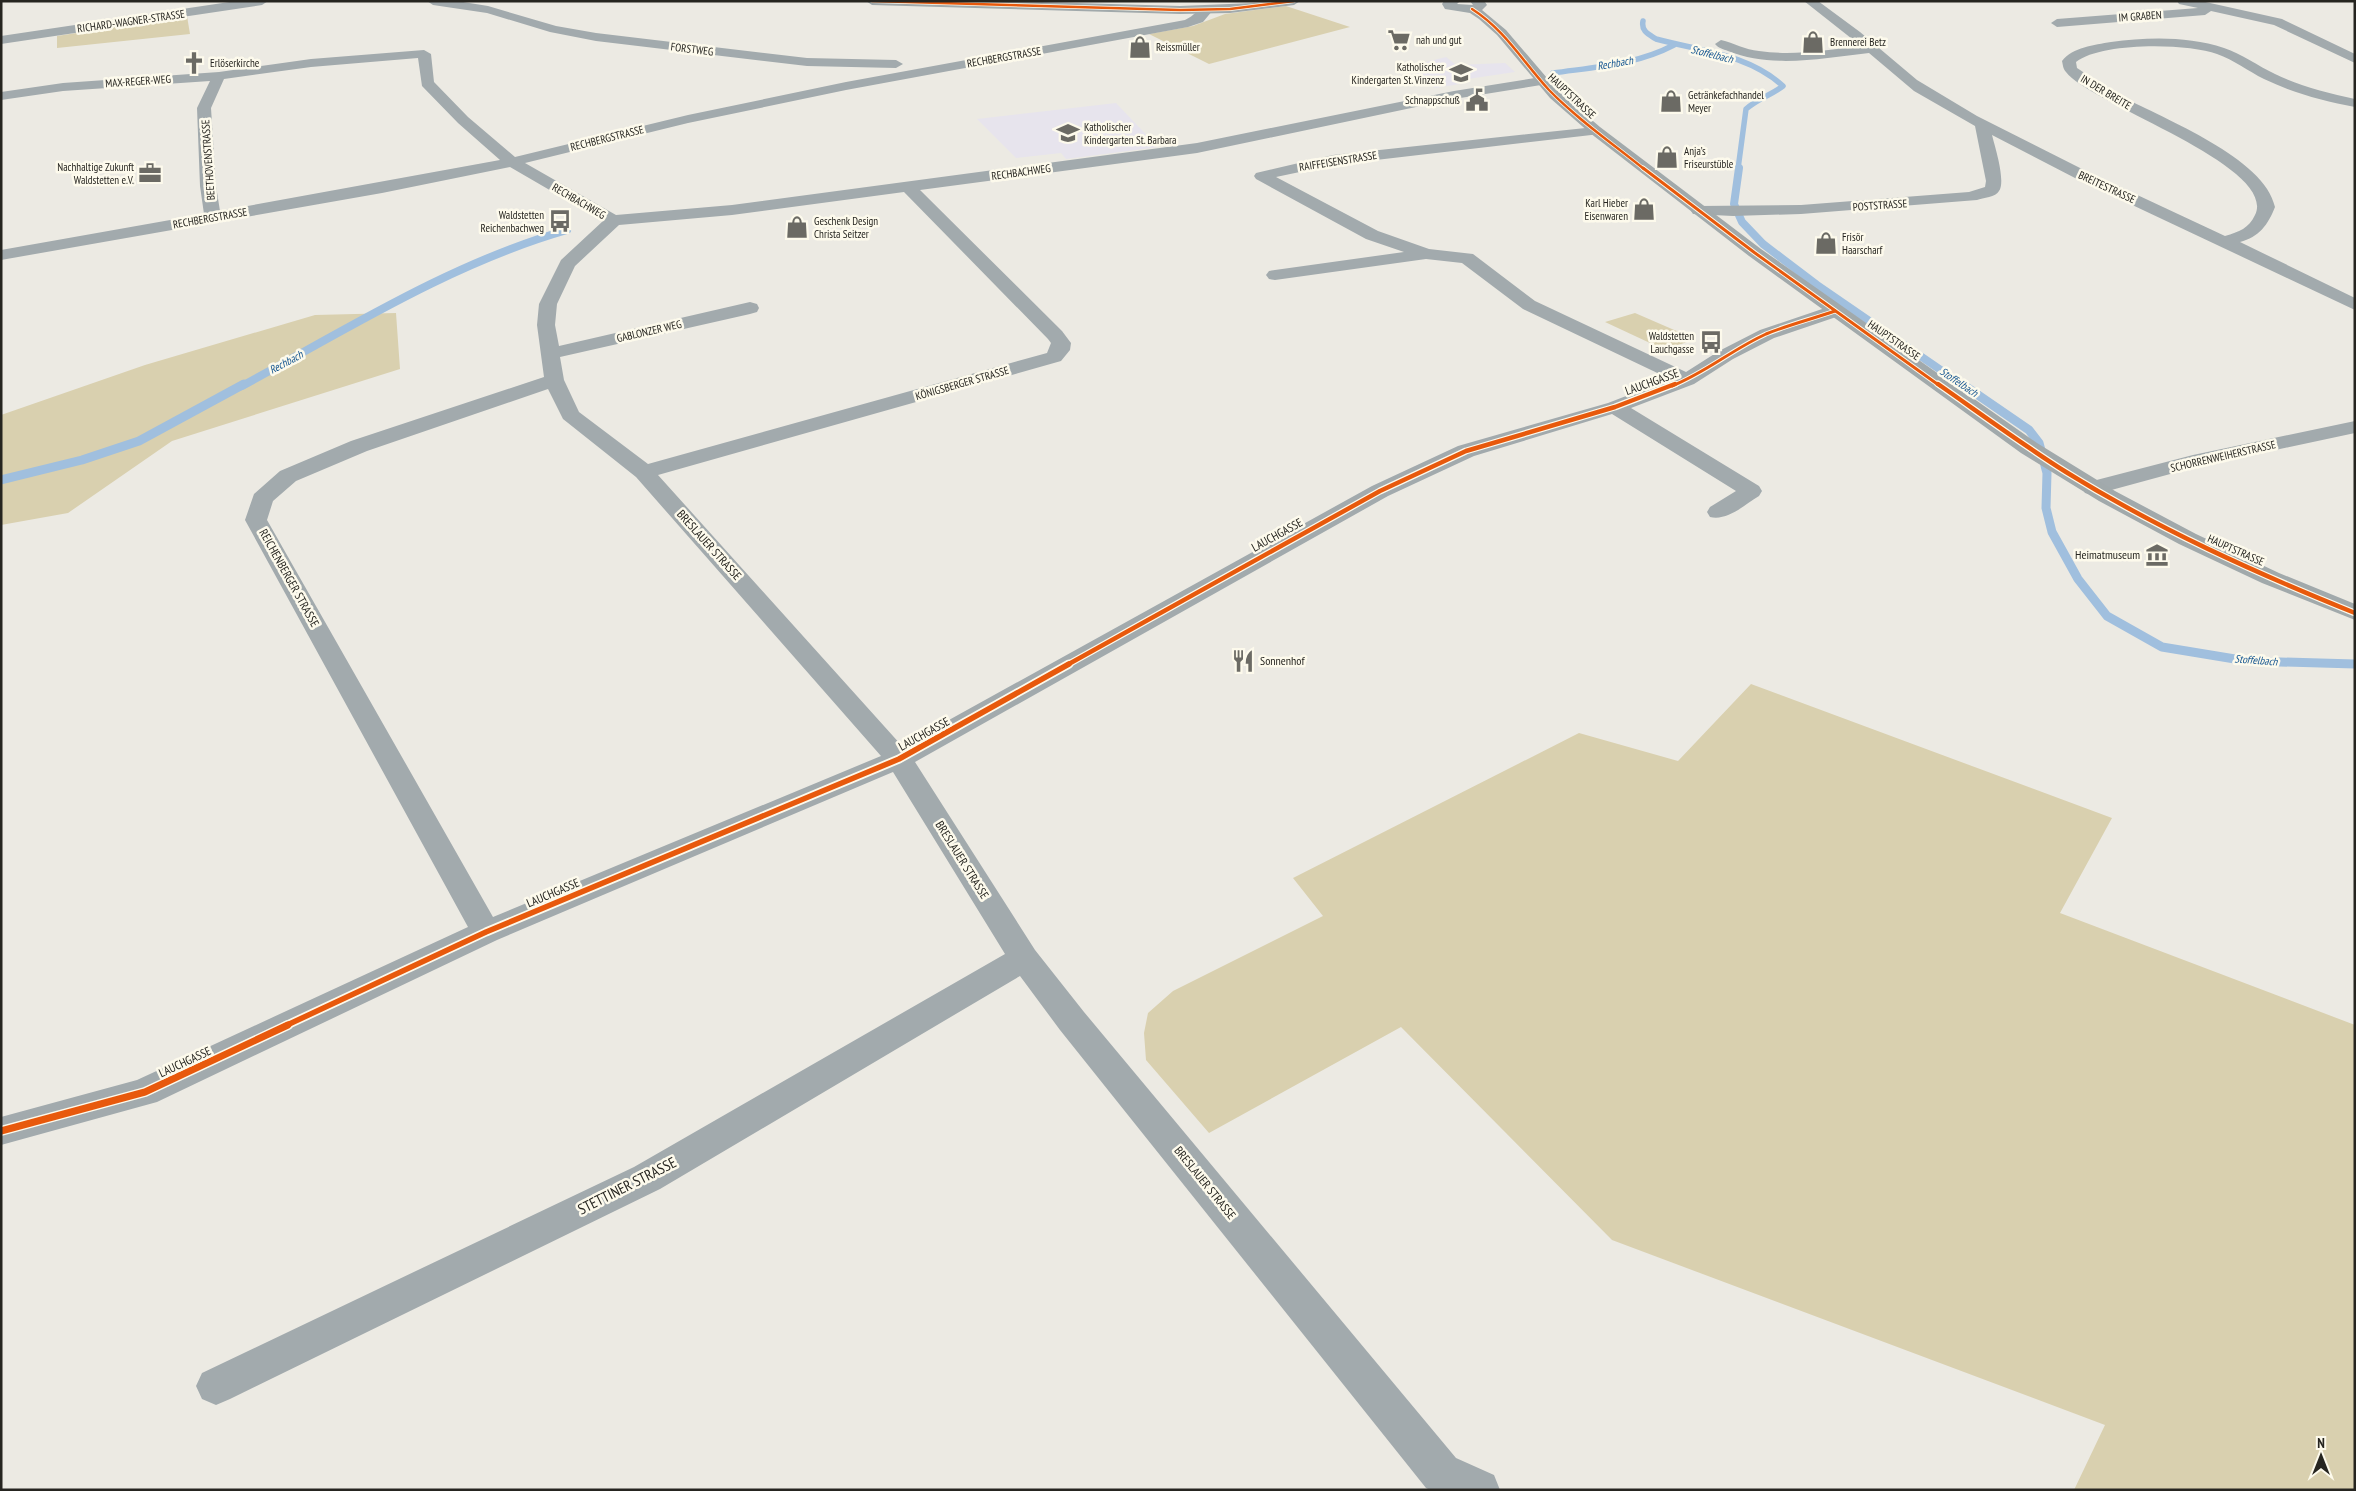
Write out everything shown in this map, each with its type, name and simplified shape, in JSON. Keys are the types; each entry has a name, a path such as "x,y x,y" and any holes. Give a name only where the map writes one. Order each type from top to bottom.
{"street":[{"path":"182,1 207,10"},
{"name":"RICHARD-WAGNER-STRASSE","path":"4,38 262,1"},
{"name":"FORSTWEG","path":"433,1 488,10 554,29 673,47 807,62 956,66"},
{"path":"872,1 1120,5 1207,10 1252,7 1294,1"},
{"name":"HAUPTSTRASSE","path":"1432,1 1451,2 1454,8 1473,3 1502,32 1541,81 1563,104 1699,212 2029,448 2093,488 2189,540 2355,613"},
{"name":"BREITESTRASSE","path":"1810,1 1871,48 1899,75 1982,124 2089,179 2224,241 2355,305"},
{"name":"IM GRABEN","path":"2183,1 2278,22 2355,59"},
{"name":"RECHBERGSTRASSE","path":"1,256 382,188 512,162 688,119 956,66 1188,23 1200,19 1207,10"},
{"name":"IM GRABEN","path":"2057,23 2223,10"},
{"name":"IN DER BREITE","path":"2224,241 2246,236 2259,226 2267,206 2264,194 2253,180 2221,154 2104,92 2071,70 2069,61 2076,54 2090,49 2124,45 2174,43 2200,46 2221,51 2240,59 2295,88 2352,107"},
{"path":"1721,44 1740,53 1775,58 1871,48"},
{"name":"RECHBACHWEG","path":"424,54 426,83 462,120 512,162 596,212 614,220 697,214 1197,148 1272,135 1431,98 1541,81"},
{"name":"MAX-REGER-WEG","path":"1,96 63,87 219,76 311,63 424,54"},
{"name":"BEETHOVENSTRASSE","path":"213,217 208,186 204,108 219,76"},
{"name":"POSTSTRASSE","path":"1699,212 1764,212 1890,204 1971,197 1983,194 1992,190 1994,181 1982,124"},
{"name":"RAIFFEISENSTRASSE","path":"1426,254 1372,235 1262,176 1333,160 1596,130"},
{"name":"KÖNIGSBERGER STRASSE","path":"644,472 1054,356 1060,350 1061,342 908,187"},
{"name":"BRESLAUER STRASSE","path":"614,220 572,258 558,279 548,304 546,325 552,367 570,415 644,472 899,759 1024,958 1435,1482 1479,1490"},
{"name":"RAIFFEISENSTRASSE","path":"1275,275 1426,254 1467,258 1529,305 1687,380"},
{"name":"GABLONZER WEG","path":"552,367 750,308"},
{"name":"LAUCHGASSE","path":"1,1131 145,1092 486,932 899,759 1380,491 1466,451 1615,406 1687,380 1726,355 1767,334 1835,311"},
{"name":"REICHENBERGER STRASSE","path":"486,932 256,520 262,499 288,476 552,367"},
{"name":"LAUCHGASSE","path":"1615,406 1750,491 1718,512"},
{"name":"SCHORRENWEIHERSTRASSE","path":"2093,488 2193,462 2355,427"},
{"name":"STETTINER STRASSE","path":"216,1386 647,1178 1024,958"}],"shaded area":[{"path":"1286,6 1350,27 1209,64 1149,34 1193,26 1225,14"},
{"path":"187,16 190,34 57,48 57,36"},
{"name":"Katholischer Kindergarten St. Vinzenz","path":"1446,57 1456,65 1505,63 1515,72 1461,80 1466,83 1435,88 1405,64 1426,62"},
{"name":"Katholischer Kindergarten St. Barbara","path":"1116,103 1158,147 1066,159 1061,153 1016,158 977,119"},
{"path":"396,313 400,369 172,441 68,513 1,525 1,415 145,365 315,315"},
{"path":"1635,313 1695,339 1665,350 1605,322"},
{"path":"1751,684 2112,818 2060,913 2355,1025 2355,1490 2074,1490 2105,1425 1612,1240 1401,1027 1209,1133 1146,1060 1144,1033 1148,1013 1173,991 1323,916 1293,878 1579,733 1678,761"}],"waterway":[{"name":"Stoffelbach","path":"1643,21 1644,30 1656,39 1739,60 1769,75 1783,86 1746,109 1738,169"},
{"name":"Rechbach","path":"1553,73 1630,61 1660,52 1674,45"},
{"name":"Stoffelbach","path":"1739,168 1734,204 1742,222 1763,244 1817,285 1964,386"},
{"name":"Rechbach","path":"242,386 361,320 441,279 482,260 567,230"},
{"name":"Rechbach","path":"1,480 82,460 139,441 244,384"},
{"name":"Stoffelbach","path":"1962,384 2029,430 2039,443 2047,473 2046,508 2052,532 2078,579 2107,616 2162,647 2247,661 2355,664"}],"cycle path":[{"path":"872,1 1180,10 1230,9 1294,1"},
{"path":"1472,9 1502,33 1548,89 1568,108 1648,172 1864,332 2029,448 2107,496 2188,539 2271,578 2355,613"},
{"path":"1,1131 145,1092 486,932 899,759 1380,491 1466,451 1615,407 1687,380 1726,355 1767,334 1835,311"}],"place":[{"name":"nah und gut","path":"1399,40"},
{"name":"Brennerei Betz","path":"1813,42"},
{"name":"Reissmüller","path":"1140,47"},
{"name":"Erlöserkirche","path":"194,63"},
{"name":"Katholischer Kindergarten St. Vinzenz","path":"1461,73"},
{"name":"Schnappschuß","path":"1477,100"},
{"name":"Getränkefachhandel Meyer","path":"1671,101"},
{"name":"Katholischer Kindergarten St. Barbara","path":"1068,133"},
{"name":"Anja’s Friseurstüble","path":"1667,157"},
{"name":"Nachhaltige Zukunft Waldstetten e.V.","path":"150,173"},
{"name":"Karl Hieber Eisenwaren","path":"1644,209"},
{"name":"Waldstetten Reichenbachweg","path":"560,221"},
{"name":"Geschenk Design Christa Seitzer","path":"797,227"},
{"name":"Frisör Haarscharf","path":"1826,243"},
{"name":"Waldstetten Lauchgasse","path":"1711,342"},
{"name":"Heimatmuseum","path":"2157,555"},
{"name":"Sonnenhof","path":"1243,661"}]}
